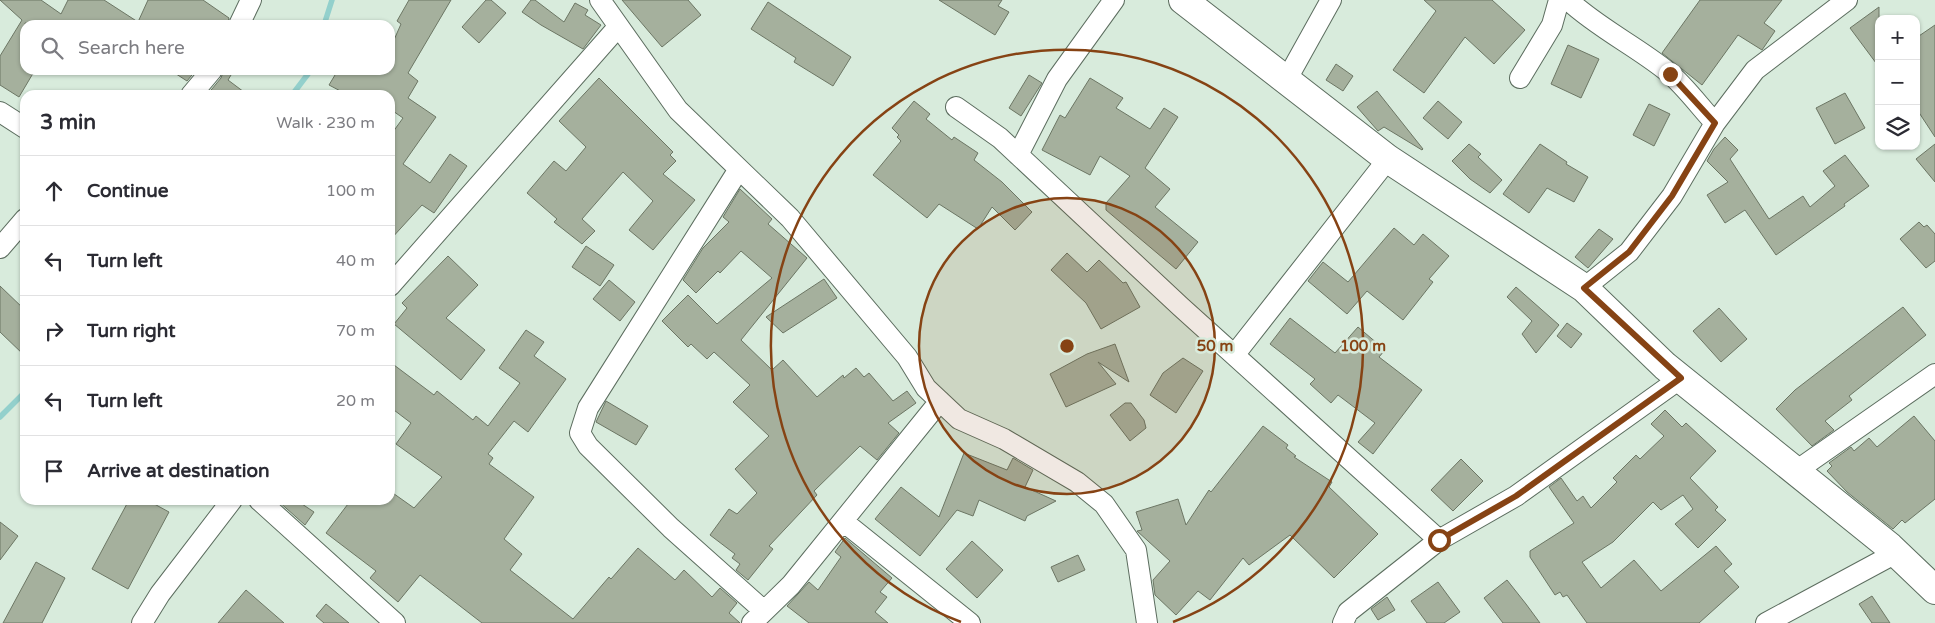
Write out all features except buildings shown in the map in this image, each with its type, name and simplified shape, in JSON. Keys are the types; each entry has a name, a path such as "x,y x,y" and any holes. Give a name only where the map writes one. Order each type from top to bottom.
{"street":[{"path":"600,0 678,110 790,218 907,357 926,388 959,419 1004,439 1077,482 1104,504 1125,531 1136,550 1147,623"},
{"path":"1018,155 1057,79 1114,0"},
{"path":"1182,0 1287,79 1388,159 1584,288 1681,378 1896,553 1935,590"},
{"path":"1287,79 1331,0"},
{"path":"1520,78 1552,25 1559,0"},
{"path":"1568,0 1586,17 1632,45 1670,74 1715,123"},
{"path":"1584,288 1629,252 1672,196 1715,123 1755,70 1847,0"},
{"path":"241,20 248,1"},
{"path":"395,280 618,27"},
{"path":"195,90 208,75"},
{"path":"956,106 1000,138 1439,540"},
{"path":"0,112 20,125"},
{"path":"1235,354 1388,159"},
{"path":"739,169 588,408 580,433 588,446 758,617 791,585 844,522 940,401"},
{"path":"0,248 20,224"},
{"path":"1796,471 1935,374"},
{"path":"1343,623 1348,612 1439,540 1516,496 1681,378"},
{"path":"142,623 160,594 228,505"},
{"path":"265,505 395,623"},
{"path":"844,522 970,623"},
{"path":"1766,623 1896,553"}],"waterway":[{"path":"326,20 332,0"},
{"path":"296,90 307,75"},
{"path":"0,417 20,397"}],"route":[{"path":"1439,540 1516,496 1681,378 1665,366 1584,288 1629,252 1672,196 1715,123 1670,74"}]}
